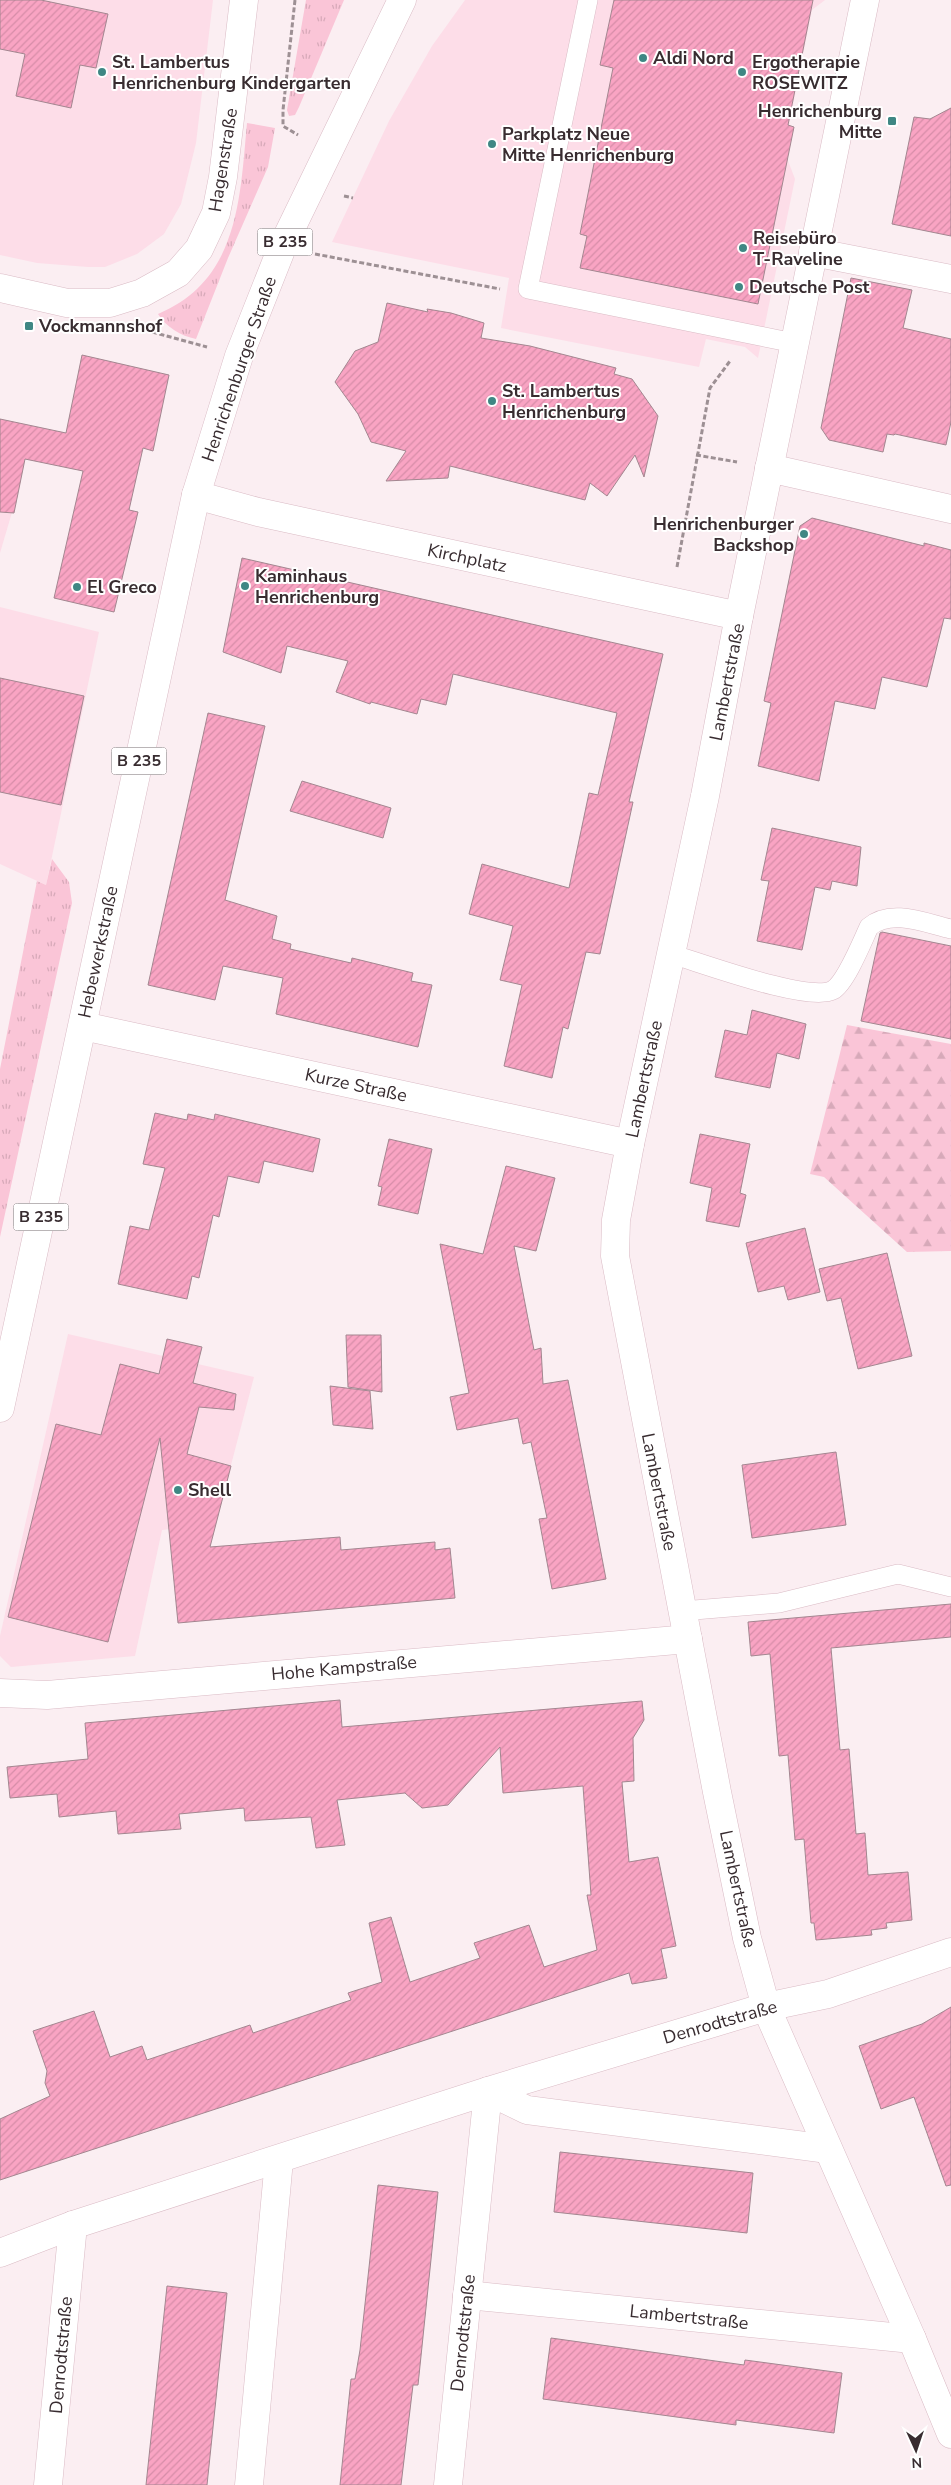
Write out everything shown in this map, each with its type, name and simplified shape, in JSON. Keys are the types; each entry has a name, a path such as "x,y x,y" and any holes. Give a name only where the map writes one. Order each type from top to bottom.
{"street":[{"name":"Hagenstraße","path":"0,288 67,303 110,303 142,293 178,273 199,249 216,213 223,177 244,0"},
{"name":"Henrichenburger Straße","path":"196,496 240,356 283,245 402,0"},
{"name":"Lambertstraße","path":"865,0 739,616 705,796 630,1144 616,1220 615,1256 682,1611 747,1938 766,2007 912,2339 951,2434"},
{"path":"813,252 951,279"},
{"path":"769,468 951,509"},
{"name":"Kirchplatz","path":"196,496 258,512 739,616"},
{"name":"Hebewerkstraße","path":"0,1408 196,496"},
{"name":"Kurze Straße","path":"82,1026 630,1144"},
{"name":"Hohe Kampstraße","path":"0,1693 47,1695 688,1639"},
{"name":"Denrodtstraße","path":"0,2253 73,2225 488,2091 766,2007 828,1994 951,1952"},
{"path":"488,2091 527,2110 828,2149"},
{"name":"Denrodtstraße","path":"448,2485 488,2091"},
{"path":"249,2485 279,2160"},
{"name":"Denrodtstraße","path":"48,2485 73,2225"},
{"name":"Lambertstraße","path":"467,2295 912,2339"}],"lane":[{"path":"588,0 528,289 794,343"},
{"path":"671,954 799,992 821,993 834,990 841,982 869,928 877,921 887,917 899,918 951,929"},
{"path":"682,1611 779,1603 898,1574 951,1587"}],"path":[{"path":"295,0 283,110 283,126 328,153"},
{"path":"283,245 327,258 504,289 528,289"},
{"path":"142,293 152,332 240,356"},
{"path":"671,602 696,455 710,388 750,334"},
{"path":"696,455 769,468"}],"shaded area":[{"name":"St. Lambertus Henrichenburg Kindergarten","path":"0,0 213,0 196,143 181,204 164,234 137,254 105,267 37,263 0,255"},
{"path":"465,0 825,0 812,10 789,125 794,127 787,158 795,179 758,358 745,347 706,339 699,367 501,328 509,278 332,242 389,121 432,46"},
{"path":"0,453 25,459 18,492 0,553"},
{"path":"0,607 99,632 46,885 0,864"},
{"path":"68,1334 254,1377 219,1511 198,1526 162,1530 135,1656 11,1667 0,1656 0,1636"}],"green space":[{"path":"306,0 344,0 299,107 295,115 289,116 287,110"},
{"path":"247,123 275,128 268,167 228,258 196,339 174,330 158,314 185,299 205,280 220,258 230,234 237,207 242,180"},
{"path":"52,859 69,882 72,903 0,1237 0,1069 37,881 46,885"},
{"path":"847,1025 951,1044 951,1251 907,1252 824,1177 810,1174"}],"building":[{"path":"0,0 41,0 108,14 96,68 80,65 71,108 16,96 25,54 0,49"},
{"path":"614,0 813,0 788,125 794,127 758,304 580,268 587,236 580,234 613,68 600,65"},
{"path":"951,108 951,236 892,224 914,117 930,119"},
{"path":"851,278 912,290 903,328 951,339 951,422 946,445 887,434 883,452 829,440 821,428"},
{"name":"St. Lambertus Henrichenburg","path":"387,303 428,312 427,309 451,313 484,323 481,338 530,346 616,368 614,374 632,379 658,416 644,477 635,455 607,496 590,483 585,500 450,466 448,478 386,481 406,451 371,442 358,414 335,382 355,351 378,342"},
{"path":"82,355 169,375 153,451 143,448 129,510 138,512 114,612 54,598 83,471 25,459 14,513 0,512 0,419 66,433"},
{"path":"812,518 924,546 924,543 951,550 951,619 944,618 927,687 882,677 875,709 835,701 819,781 758,766 771,703 764,701 800,526"},
{"path":"242,558 663,654 629,802 633,802 600,954 586,952 568,1029 563,1027 552,1078 504,1066 522,985 500,980 513,926 469,914 482,864 569,888 589,793 598,795 617,713 453,674 446,705 421,699 417,714 371,702 370,704 336,692 348,661 287,646 281,673 223,652"},
{"path":"0,678 84,696 61,805 0,792"},
{"path":"208,713 265,726 225,900 277,916 272,939 291,944 290,949 351,963 352,958 413,973 411,981 432,985 418,1047 276,1014 283,978 223,966 215,1000 148,985"},
{"path":"302,781 391,808 383,838 290,811"},
{"path":"772,828 861,847 857,886 832,881 830,890 815,887 802,950 757,941 769,881 761,880"},
{"path":"880,933 951,946 951,1039 861,1021"},
{"path":"752,1010 806,1024 799,1059 777,1053 770,1088 715,1077 725,1030 747,1035"},
{"path":"155,1113 187,1120 188,1114 214,1120 215,1114 320,1139 313,1172 264,1161 259,1183 228,1176 219,1217 213,1215 199,1278 192,1276 187,1299 118,1284 130,1226 149,1230 165,1168 143,1164"},
{"path":"700,1134 750,1144 740,1193 746,1195 739,1227 706,1221 712,1188 690,1183"},
{"path":"389,1139 432,1149 418,1214 378,1205 382,1187 378,1186"},
{"path":"506,1166 555,1178 536,1251 514,1246 534,1350 541,1348 543,1384 568,1380 606,1579 552,1589 539,1519 547,1518 531,1442 523,1444 518,1418 457,1430 450,1397 469,1393 440,1244 483,1254"},
{"path":"805,1228 820,1292 788,1300 784,1286 758,1292 746,1243"},
{"path":"887,1253 912,1356 858,1369 841,1298 827,1301 819,1269"},
{"path":"346,1335 381,1335 382,1392 348,1387"},
{"path":"167,1339 202,1347 193,1383 236,1394 234,1410 199,1407 187,1454 231,1466 210,1547 340,1537 341,1550 435,1542 435,1550 450,1548 455,1598 178,1623 160,1438 108,1642 8,1617 56,1424 101,1435 120,1364 159,1374"},
{"path":"330,1386 370,1391 373,1429 333,1425"},
{"path":"836,1452 846,1525 752,1538 742,1465"},
{"path":"951,1604 951,1637 831,1648 840,1750 849,1749 856,1834 865,1833 868,1875 908,1872 912,1920 886,1923 887,1928 871,1930 872,1935 816,1940 814,1923 811,1923 804,1839 795,1840 788,1755 779,1756 770,1654 751,1656 748,1622"},
{"path":"340,1700 342,1727 642,1701 644,1720 633,1738 634,1781 622,1782 629,1862 658,1857 676,1946 661,1949 667,1978 632,1984 629,1973 0,2180 0,2119 50,2096 45,2083 47,2071 33,2031 94,2011 110,2057 142,2046 147,2060 250,2025 253,2033 351,2000 348,1993 382,1982 369,1923 391,1917 410,1982 480,1958 474,1943 529,1925 544,1967 597,1950 587,1895 591,1895 583,1786 503,1793 500,1747 448,1805 422,1808 405,1793 337,1800 345,1845 316,1848 311,1817 245,1821 244,1808 179,1814 181,1829 118,1834 116,1811 59,1817 57,1794 10,1798 7,1767 88,1759 85,1723"},
{"path":"951,2007 951,2185 946,2186 914,2097 881,2109 859,2046 922,2024"},
{"path":"560,2152 753,2173 747,2233 554,2212"},
{"path":"378,2185 438,2192 418,2385 413,2385 401,2485 340,2485 351,2379 355,2379 360,2350"},
{"path":"167,2286 227,2293 207,2485 146,2485"},
{"path":"551,2338 744,2365 745,2360 842,2373 834,2433 736,2420 736,2425 543,2399"}],"place":[{"name":"Aldi Nord","path":"643,58"},
{"name":"St. Lambertus Henrichenburg Kindergarten","path":"102,72"},
{"name":"Ergotherapie ROSEWITZ","path":"742,72"},
{"name":"Henrichenburg Mitte","path":"892,121"},
{"name":"Parkplatz Neue Mitte Henrichenburg","path":"492,144"},
{"name":"Reisebüro T-Raveline","path":"743,248"},
{"name":"Deutsche Post","path":"739,287"},
{"name":"Vockmannshof","path":"29,326"},
{"name":"St. Lambertus Henrichenburg","path":"492,401"},
{"name":"Henrichenburger Backshop","path":"804,534"},
{"name":"Kaminhaus Henrichenburg","path":"245,586"},
{"name":"El Greco","path":"77,587"},
{"name":"Shell","path":"178,1490"}]}
